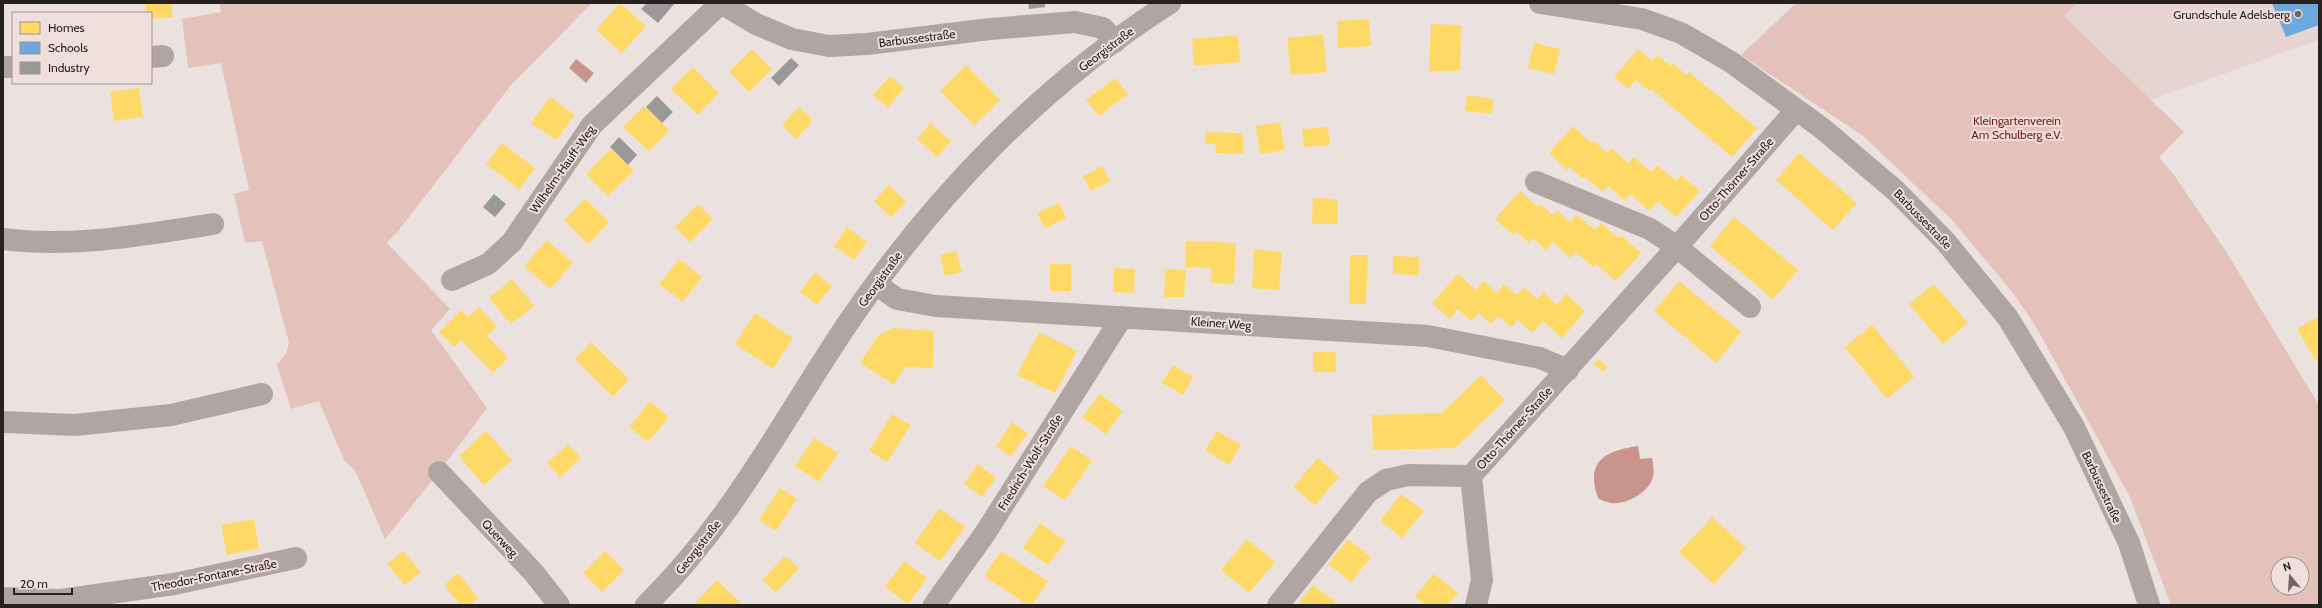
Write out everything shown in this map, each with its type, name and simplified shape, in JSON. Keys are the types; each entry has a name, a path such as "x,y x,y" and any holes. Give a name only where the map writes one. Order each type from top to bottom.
{"street":[{"name":"Barbussestraße","path":"721,3 756,24 792,39 828,46 867,44 990,29 1075,22 1103,28 1115,42"},
{"name":"Wilhelm-Hauff-Weg","path":"452,280 488,264 512,242 592,125 721,3"},
{"name":"Georgistraße","path":"646,605 678,573 743,489 838,338 924,220 990,149 1051,92 1115,42 1170,3"},
{"name":"Barbussestraße","path":"1540,3 1642,19 1681,33 1731,62 1823,128 1896,191 1945,241 2008,318 2074,427 2129,543 2149,605"},
{"name":"Otto-Thörner-Straße","path":"1278,605 1368,492 1386,480 1408,475 1471,476 1568,370 1796,110"},
{"path":"1536,182 1650,229 1677,247 1750,307"},
{"path":"3,239 25,242 83,241 131,237 213,224"},
{"name":"Kleiner Weg","path":"876,284 897,299 936,306 1428,336 1540,358 1568,370"},
{"name":"Friedrich-Wolf-Straße","path":"934,605 986,532 1122,317"},
{"path":"3,422 75,425 172,416 262,394"},
{"name":"Querweg","path":"439,472 534,573 559,605"},
{"path":"1471,476 1482,580 1476,605"},
{"name":"Theodor-Fontane-Straße","path":"3,598 61,603 174,584 296,558"}],"shaded area":[{"path":"2077,3 2319,3 2319,40 2150,100 2063,16"},
{"path":"576,59 594,73 586,83 569,68"},
{"path":"1638,446 1640,459 1652,458 1654,469 1652,480 1649,485 1634,498 1622,502 1610,503 1598,498 1594,475 1596,467 1601,460 1607,455 1616,451"}],"green space":[{"path":"219,3 592,3 511,85 399,230 387,243 450,309 431,330 487,408 439,472 385,539 355,470 344,460 319,401 291,409 277,365 286,354 289,343 262,241 245,243 234,194 249,190 221,63 188,68 182,19 221,12"},
{"name":"Kleingartenverein Am Schulberg e.V.","path":"1796,3 2077,3 2064,16 2184,132 2159,157 2174,175 2227,253 2319,405 2319,605 2171,605 2130,497 2036,327 2014,294 1952,220 1863,136 1741,55"}],"building: Homes":[{"path":"145,3 171,3 173,17 152,19 152,12 146,12"},
{"path":"620,3 646,26 622,53 596,30"},
{"path":"1369,19 1371,46 1338,48 1337,21"},
{"path":"1431,24 1461,25 1460,71 1429,71"},
{"path":"1323,34 1327,72 1291,75 1287,38"},
{"path":"1238,35 1240,62 1194,66 1192,39"},
{"path":"1534,43 1560,49 1554,74 1528,68"},
{"path":"752,49 772,69 749,92 729,72"},
{"path":"1638,49 1652,61 1657,55 1671,66 1673,63 1686,75 1689,72 1757,128 1732,157 1651,89 1649,91 1636,80 1628,89 1614,77"},
{"path":"966,65 1000,100 974,125 940,91"},
{"path":"693,67 719,93 698,115 671,89"},
{"path":"890,76 904,88 888,108 873,95"},
{"path":"1115,78 1128,94 1099,116 1086,100"},
{"path":"139,88 143,117 114,121 110,92"},
{"path":"1467,95 1494,99 1492,114 1465,111"},
{"path":"550,97 575,115 556,140 531,123"},
{"path":"644,106 669,130 649,151 623,127"},
{"path":"799,107 813,120 796,139 782,125"},
{"path":"1280,122 1285,150 1260,154 1256,126"},
{"path":"930,123 951,141 937,157 917,139"},
{"path":"1573,126 1591,143 1593,140 1607,153 1611,148 1629,163 1634,157 1651,172 1657,165 1676,181 1681,175 1700,191 1676,217 1658,201 1649,211 1630,194 1625,201 1608,186 1603,192 1585,177 1583,179 1569,167 1567,170 1549,153"},
{"path":"1328,127 1330,145 1304,147 1302,129"},
{"path":"1205,132 1243,133 1243,154 1216,153 1215,144 1205,144"},
{"path":"502,143 535,168 519,189 486,164"},
{"path":"611,149 634,171 608,196 586,174"},
{"path":"1799,153 1857,203 1833,230 1776,180"},
{"path":"1102,166 1110,181 1091,191 1083,176"},
{"path":"889,185 906,202 891,217 874,201"},
{"path":"1520,191 1538,207 1540,204 1553,215 1557,210 1570,222 1577,215 1595,230 1601,223 1618,238 1621,235 1641,253 1616,281 1596,264 1593,267 1576,252 1570,258 1553,242 1546,250 1533,238 1529,243 1516,231 1513,235 1495,219"},
{"path":"1313,198 1338,199 1337,224 1312,224"},
{"path":"585,199 609,222 588,244 564,220"},
{"path":"1059,203 1066,218 1045,228 1037,213"},
{"path":"698,204 713,219 690,242 675,227"},
{"path":"1734,217 1798,270 1773,299 1710,246"},
{"path":"847,227 867,242 854,260 834,246"},
{"path":"547,240 573,263 550,289 524,266"},
{"path":"1186,241 1236,243 1234,284 1211,283 1211,268 1185,267"},
{"path":"1254,249 1282,252 1279,290 1252,288"},
{"path":"956,251 962,272 945,276 940,255"},
{"path":"1350,255 1368,255 1366,304 1349,304"},
{"path":"1393,256 1419,257 1419,275 1393,274"},
{"path":"679,259 702,277 683,302 659,284"},
{"path":"1050,264 1071,264 1071,291 1050,291"},
{"path":"1114,268 1135,269 1134,293 1113,292"},
{"path":"1165,269 1186,270 1184,297 1164,297"},
{"path":"815,272 832,286 817,305 800,292"},
{"path":"1458,274 1476,290 1483,281 1497,293 1504,284 1517,295 1524,287 1537,299 1543,292 1557,305 1566,294 1585,311 1562,338 1543,321 1532,333 1518,320 1511,327 1498,316 1491,324 1479,313 1471,321 1458,309 1450,319 1432,303"},
{"path":"512,279 534,306 511,324 489,298"},
{"path":"1679,281 1741,332 1716,363 1654,311"},
{"path":"1934,284 1968,323 1943,344 1909,304"},
{"path":"479,307 497,326 487,336 508,358 493,373 461,340 454,347 439,332 461,310 468,317"},
{"path":"755,313 793,338 773,369 735,344"},
{"path":"2319,316 2319,359 2316,361 2297,329"},
{"path":"1872,325 1914,377 1887,399 1845,347"},
{"path":"893,328 934,331 933,368 905,367 894,385 860,363 878,336"},
{"path":"1039,332 1077,351 1055,393 1017,375"},
{"path":"591,342 629,379 613,397 575,359"},
{"path":"1313,352 1336,352 1336,372 1313,372"},
{"path":"1598,359 1607,367 1603,372 1594,365"},
{"path":"1173,365 1193,377 1183,395 1162,383"},
{"path":"1481,375 1505,400 1455,448 1373,450 1372,415 1442,413"},
{"path":"1100,394 1123,411 1106,434 1082,417"},
{"path":"650,401 669,417 648,442 629,427"},
{"path":"892,414 911,425 887,462 869,451"},
{"path":"1012,422 1028,433 1011,456 996,446"},
{"path":"486,431 512,460 484,485 459,456"},
{"path":"1217,431 1241,445 1229,465 1205,450"},
{"path":"814,438 838,453 819,482 795,466"},
{"path":"568,444 581,458 560,477 547,463"},
{"path":"1071,446 1092,461 1065,500 1043,486"},
{"path":"1318,458 1339,477 1315,505 1293,487"},
{"path":"978,464 996,478 982,497 964,484"},
{"path":"780,488 797,499 776,531 759,520"},
{"path":"1401,494 1424,511 1402,538 1380,521"},
{"path":"939,508 965,527 940,561 915,543"},
{"path":"1712,517 1746,548 1714,584 1679,552"},
{"path":"254,519 259,548 227,555 221,525"},
{"path":"1040,523 1066,541 1048,565 1023,548"},
{"path":"1247,539 1275,562 1249,593 1221,570"},
{"path":"1348,539 1371,557 1351,582 1328,564"},
{"path":"403,551 421,572 405,585 387,564"},
{"path":"605,551 624,570 602,592 583,573"},
{"path":"1001,551 1048,581 1032,605 1028,605 984,576"},
{"path":"785,556 799,568 776,593 762,580"},
{"path":"904,561 927,578 908,604 885,587"},
{"path":"458,573 478,598 470,605 460,605 444,585"},
{"path":"1434,574 1458,593 1447,605 1425,605 1415,596"},
{"path":"717,580 743,605 693,605"},
{"path":"1313,585 1336,602 1333,605 1297,605"}],"building: Schools":[{"name":"Grundschule Adelsberg","path":"2272,3 2319,3 2319,25 2286,37"}],"building: Industry":[{"path":"647,3 675,3 658,23 641,9"},
{"path":"1028,3 1045,3 1045,7 1029,9"},
{"path":"791,58 799,65 779,86 771,78"},
{"path":"657,96 673,112 662,123 646,107"},
{"path":"619,137 637,155 628,165 610,147"},
{"path":"494,194 506,204 495,217 483,207"}],"place":[{"name":"Grundschule Adelsberg","path":"2298,14"}]}
